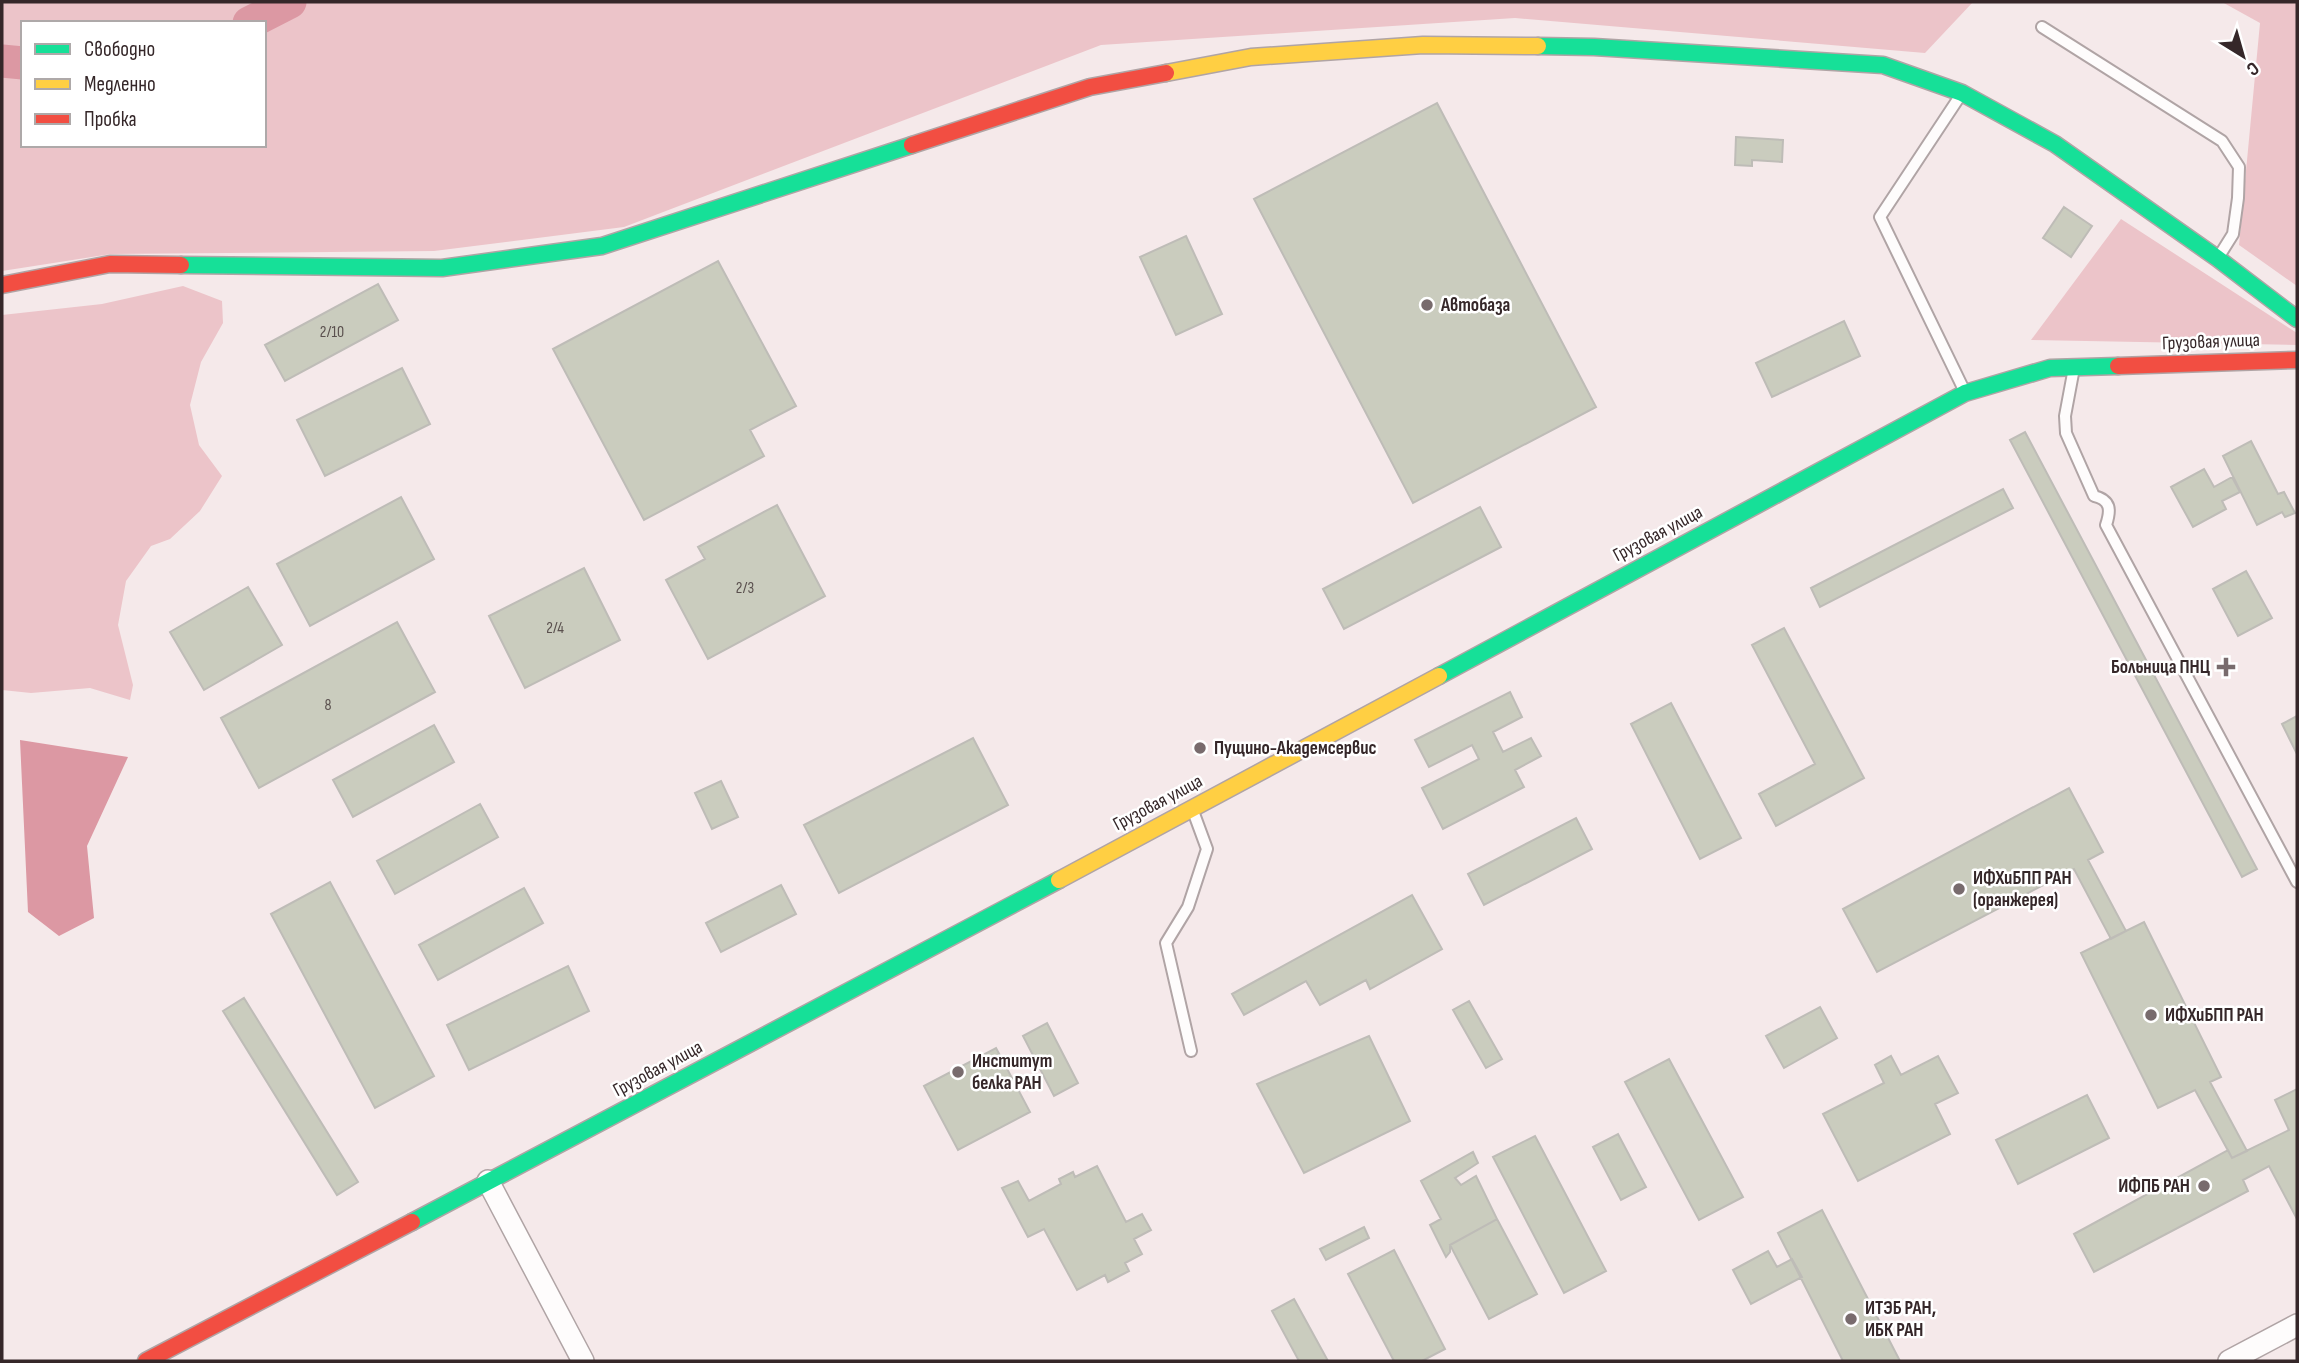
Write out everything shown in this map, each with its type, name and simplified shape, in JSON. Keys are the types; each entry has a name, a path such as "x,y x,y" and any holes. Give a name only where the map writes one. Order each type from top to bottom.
{"street":[{"path":"2,285 110,264 442,268 602,246 1090,88 1251,57 1423,45 1594,47 1883,65 1962,93 2055,144 2217,258 2297,319"},
{"name":"Грузовая улица","path":"146,1361 858,988 1965,393 2050,368 2297,360"},
{"path":"488,1181 579,1360"},
{"path":"2229,1361 2297,1325"}],"lane":[{"path":"2042,27 2222,141 2239,167 2238,198 2233,234 2217,258"},
{"path":"1962,93 1880,217 1965,393"},
{"path":"2075,367 2065,416 2066,433 2094,496 2104,499 2110,508 2106,525 2297,882"},
{"path":"1191,1051 1166,943 1188,907 1206,849 1192,809"}],"shaded area":[{"path":"2,2 1973,2 1925,53 1515,18 1101,45 624,227 434,251 111,254 2,271"},
{"path":"2222,2 2297,2 2297,286 2239,245 2260,23"},
{"path":"2121,219 2297,333 2297,345 2031,340"},
{"path":"183,286 222,301 223,323 201,362 190,405 199,445 222,476 200,511 170,539 151,546 126,581 118,625 133,685 130,700 90,688 31,693 2,690 2,315 102,304"},
{"path":"20,740 128,757 87,846 94,918 59,936 28,912"}],"building":[{"path":"1437,103 1596,407 1413,503 1254,199"},
{"path":"1736,137 1783,140 1782,162 1752,160 1752,166 1735,165"},
{"path":"2064,207 2092,226 2071,257 2043,238"},
{"path":"1186,236 1222,314 1176,335 1140,257"},
{"path":"718,261 796,406 750,430 764,456 644,520 553,349"},
{"path":"378,284 398,320 285,381 265,345"},
{"path":"1844,321 1860,356 1772,397 1756,363"},
{"path":"402,368 430,424 325,476 297,420"},
{"path":"2025,432 2257,869 2242,877 2010,440"},
{"path":"2251,441 2278,494 2284,492 2295,513 2285,517 2282,512 2257,525 2223,456"},
{"path":"2204,469 2214,487 2232,477 2240,492 2222,501 2226,509 2193,527 2171,487"},
{"path":"2003,489 2013,508 1820,607 1811,588"},
{"path":"401,497 434,559 310,626 277,564"},
{"path":"777,505 825,596 708,659 666,580 705,559 698,547"},
{"path":"1480,507 1501,547 1344,629 1323,589"},
{"path":"584,568 620,640 525,688 489,616"},
{"path":"2246,571 2272,618 2238,636 2213,589"},
{"path":"248,587 282,645 204,690 170,632"},
{"path":"397,622 435,692 259,788 221,718"},
{"path":"1784,628 1864,778 1776,826 1759,794 1815,764 1752,645"},
{"path":"1510,692 1522,717 1493,732 1503,752 1531,738 1541,756 1515,770 1524,787 1443,829 1422,788 1479,759 1472,745 1429,767 1415,740"},
{"path":"1671,703 1741,838 1700,859 1631,724"},
{"path":"2297,716 2297,754 2282,724"},
{"path":"434,725 454,762 353,817 333,780"},
{"path":"973,738 1008,805 839,893 804,825"},
{"path":"721,781 738,817 712,829 695,793"},
{"name":"ИФХиБПП РАН (оранжерея)","path":"2069,788 2103,852 2088,860 2126,931 2111,939 2074,869 1877,972 1843,909"},
{"path":"480,804 498,837 395,894 377,861"},
{"path":"1576,818 1592,849 1484,905 1468,874"},
{"path":"330,882 434,1076 375,1108 271,914"},
{"path":"781,885 796,914 721,952 706,923"},
{"path":"524,888 543,923 438,980 419,945"},
{"path":"1412,895 1442,949 1370,989 1366,980 1320,1005 1306,981 1244,1015 1232,994"},
{"name":"ИФХиБПП РАН","path":"2144,922 2221,1077 2210,1082 2247,1151 2232,1158 2195,1090 2158,1108 2081,953"},
{"path":"568,966 589,1011 469,1070 447,1025"},
{"path":"244,998 358,1182 337,1195 223,1011"},
{"path":"1469,1001 1502,1059 1486,1068 1453,1010"},
{"path":"1820,1007 1837,1038 1784,1068 1766,1036"},
{"path":"1047,1023 1078,1083 1054,1096 1023,1036"},
{"path":"1369,1036 1410,1121 1304,1173 1257,1084"},
{"path":"996,1048 1030,1112 958,1150 924,1086"},
{"path":"1891,1056 1901,1075 1938,1056 1958,1093 1935,1104 1950,1134 1858,1181 1823,1114 1884,1083 1875,1065"},
{"path":"1669,1059 1743,1197 1699,1220 1625,1082"},
{"name":"ИФПБ РАН","path":"2297,1089 2297,1219 2269,1166 2243,1180 2248,1191 2094,1272 2074,1234 2228,1150 2232,1158 2289,1130 2275,1100"},
{"path":"2087,1095 2109,1138 2018,1184 1996,1140"},
{"path":"1618,1134 1646,1187 1621,1200 1593,1147"},
{"path":"1535,1136 1606,1271 1564,1293 1493,1157"},
{"path":"1473,1152 1478,1163 1455,1178 1461,1185 1476,1176 1497,1219 1450,1245 1450,1252 1446,1257 1430,1225 1441,1219 1421,1181"},
{"path":"1097,1166 1126,1222 1142,1214 1151,1230 1134,1239 1142,1254 1125,1263 1129,1271 1108,1282 1105,1275 1077,1290 1044,1229 1028,1237 1002,1188 1018,1181 1029,1201 1061,1184 1059,1179 1073,1172 1075,1177"},
{"name":"ИТЭБ РАН, ИБК РАН","path":"1822,1210 1900,1361 1843,1361 1778,1233"},
{"path":"1497,1219 1537,1294 1489,1319 1450,1245"},
{"path":"1364,1227 1369,1238 1326,1260 1320,1249"},
{"path":"1394,1250 1445,1349 1422,1361 1394,1361 1348,1274"},
{"path":"1768,1251 1777,1267 1792,1259 1802,1277 1751,1304 1733,1270"},
{"path":"1294,1299 1328,1361 1299,1361 1272,1311"}],"waterway":[{"path":"253,21 290,2"},
{"path":"2,61 21,63"}],"traffic: fast":[{"path":"1538,46 1883,65 1962,93 2055,144 2217,258 2297,319"},
{"path":"181,265 442,268 602,246 912,145"},
{"path":"1439,676 1965,393 2050,368 2118,366"},
{"path":"412,1222 1059,880"}],"traffic: slow":[{"path":"1166,73 1251,57 1423,45 1538,46"},
{"path":"1059,880 1439,676"}],"traffic: jam":[{"path":"912,145 1090,87 1166,73"},
{"path":"2,285 110,264 181,265"},
{"path":"2118,366 2297,360"},
{"path":"146,1361 412,1222"}],"place":[{"name":"Автобаза","path":"1427,305"},
{"name":"Больница ПНЦ","path":"2226,667"},
{"name":"Пущино-Академсервис","path":"1200,748"},
{"name":"ИФХиБПП РАН (оранжерея)","path":"1959,889"},
{"name":"ИФХиБПП РАН","path":"2151,1015"},
{"name":"Институт белка РАН","path":"958,1072"},
{"name":"ИФПБ РАН","path":"2204,1186"},
{"name":"ИТЭБ РАН, ИБК РАН","path":"1851,1319"}]}
